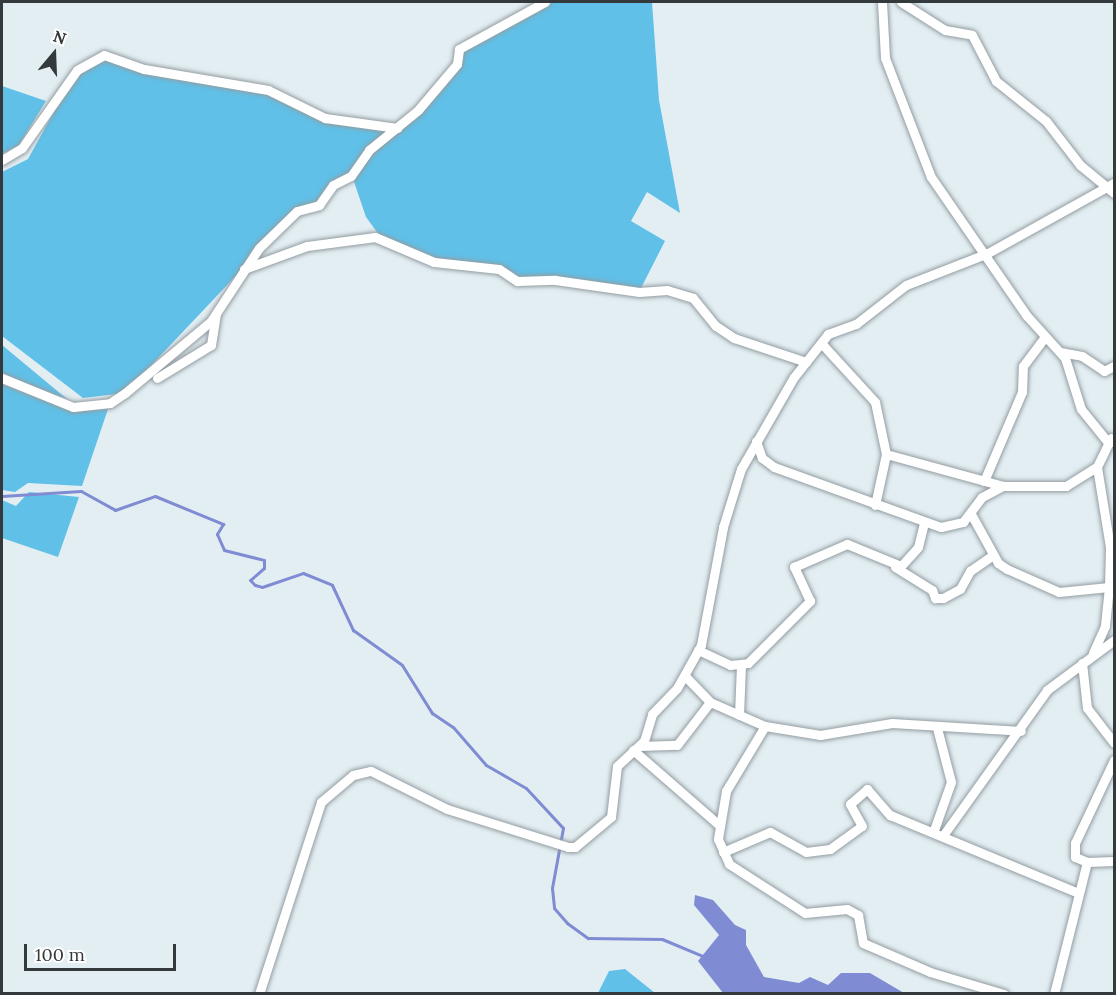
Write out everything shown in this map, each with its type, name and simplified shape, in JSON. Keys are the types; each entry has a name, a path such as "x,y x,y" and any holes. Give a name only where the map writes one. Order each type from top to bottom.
{"street":[{"path":"2,378 73,407 110,403 216,312 244,270 297,211 320,206 333,185 351,176 369,150 397,128 457,64 459,50 545,2"},
{"path":"882,2 885,58 931,177 988,253 1044,338 1060,352 1082,409 1112,440 1097,467 1066,486 1003,486 886,454"},
{"path":"259,993 307,840 321,802 332,788 371,771 447,809 572,848 611,817 617,766 648,736 652,714 685,676 698,650 723,527 756,441 806,362 828,334 856,324 906,285 988,253 1112,186 1080,165 1046,122 996,81 972,35 945,30 901,2"},
{"path":"2,160 22,148 77,70 104,55 144,69 268,90 325,118 397,128"},
{"path":"244,270 307,246 375,237 435,262 499,269 517,281 555,280 639,292 667,290 693,298 716,326 734,338 806,362"},
{"path":"157,378 211,345 216,312"},
{"path":"984,481 1022,392 1023,366 1044,338"},
{"path":"822,344 875,402 886,454 875,505"},
{"path":"1060,352 1083,356 1104,371 1114,366"},
{"path":"756,441 762,458 774,467 924,523 954,525 971,514 982,497 1003,486"},
{"path":"1092,655 1105,626 1112,587 1110,547 1097,467"},
{"path":"971,514 993,555 1007,569 1059,592 1112,587"},
{"path":"698,650 741,665 758,656 810,601 794,567 847,544 875,553 901,566 918,548 924,523"},
{"path":"875,553 932,590 935,598 960,589 969,571 993,555"},
{"path":"939,832 1021,731 1047,690 1114,640"},
{"path":"1082,663 1087,708 1114,742"},
{"path":"739,715 741,665"},
{"path":"685,676 710,702 765,726 820,735 876,724 1021,731"},
{"path":"636,748 677,745 710,702"},
{"path":"765,726 731,778 719,825 723,852 729,864 793,909 805,913 847,909 858,915 862,944 930,972 1005,993"},
{"path":"937,728 951,782 939,832"},
{"path":"636,748 719,825"},
{"path":"1114,760 1075,843 1075,857 1088,862 1114,861"},
{"path":"723,852 770,832 806,852 830,849 862,826 850,804 866,789 890,815 939,832 994,862 1076,892"},
{"path":"1054,993 1076,892 1088,862"}],"shaded area":[{"path":"545,2 652,2 659,100 680,213 647,192 631,221 665,241 639,292 555,280 517,281 499,269 456,266 382,239 366,217 352,176 333,185 319,205 297,211 125,393 83,398 2,336 2,172 28,159 77,70 104,55 144,69 268,90 311,113 397,128 456,64 459,49"},
{"path":"2,86 46,101 19,145 2,154"},
{"path":"2,345 67,399 2,375"},
{"path":"2,384 73,412 108,409 82,486 28,483 15,492 2,490"},
{"path":"29,492 79,497 58,557 2,538 2,500 16,506"},
{"path":"695,895 713,900 735,925 746,930 746,945 764,977 799,983 810,977 828,985 841,973 870,973 904,993 723,993 698,961 719,935 694,905"},
{"path":"625,969 655,993 598,993 609,971"}],"waterway":[{"path":"2,496 81,491 115,510 155,496 223,524 217,534 224,550 264,560 264,568 250,580 255,585 262,587 303,573 332,585 353,630 402,665 432,713 453,727 486,765 526,788 563,828 552,888 554,908 567,923 588,938 662,939 705,957"}]}
